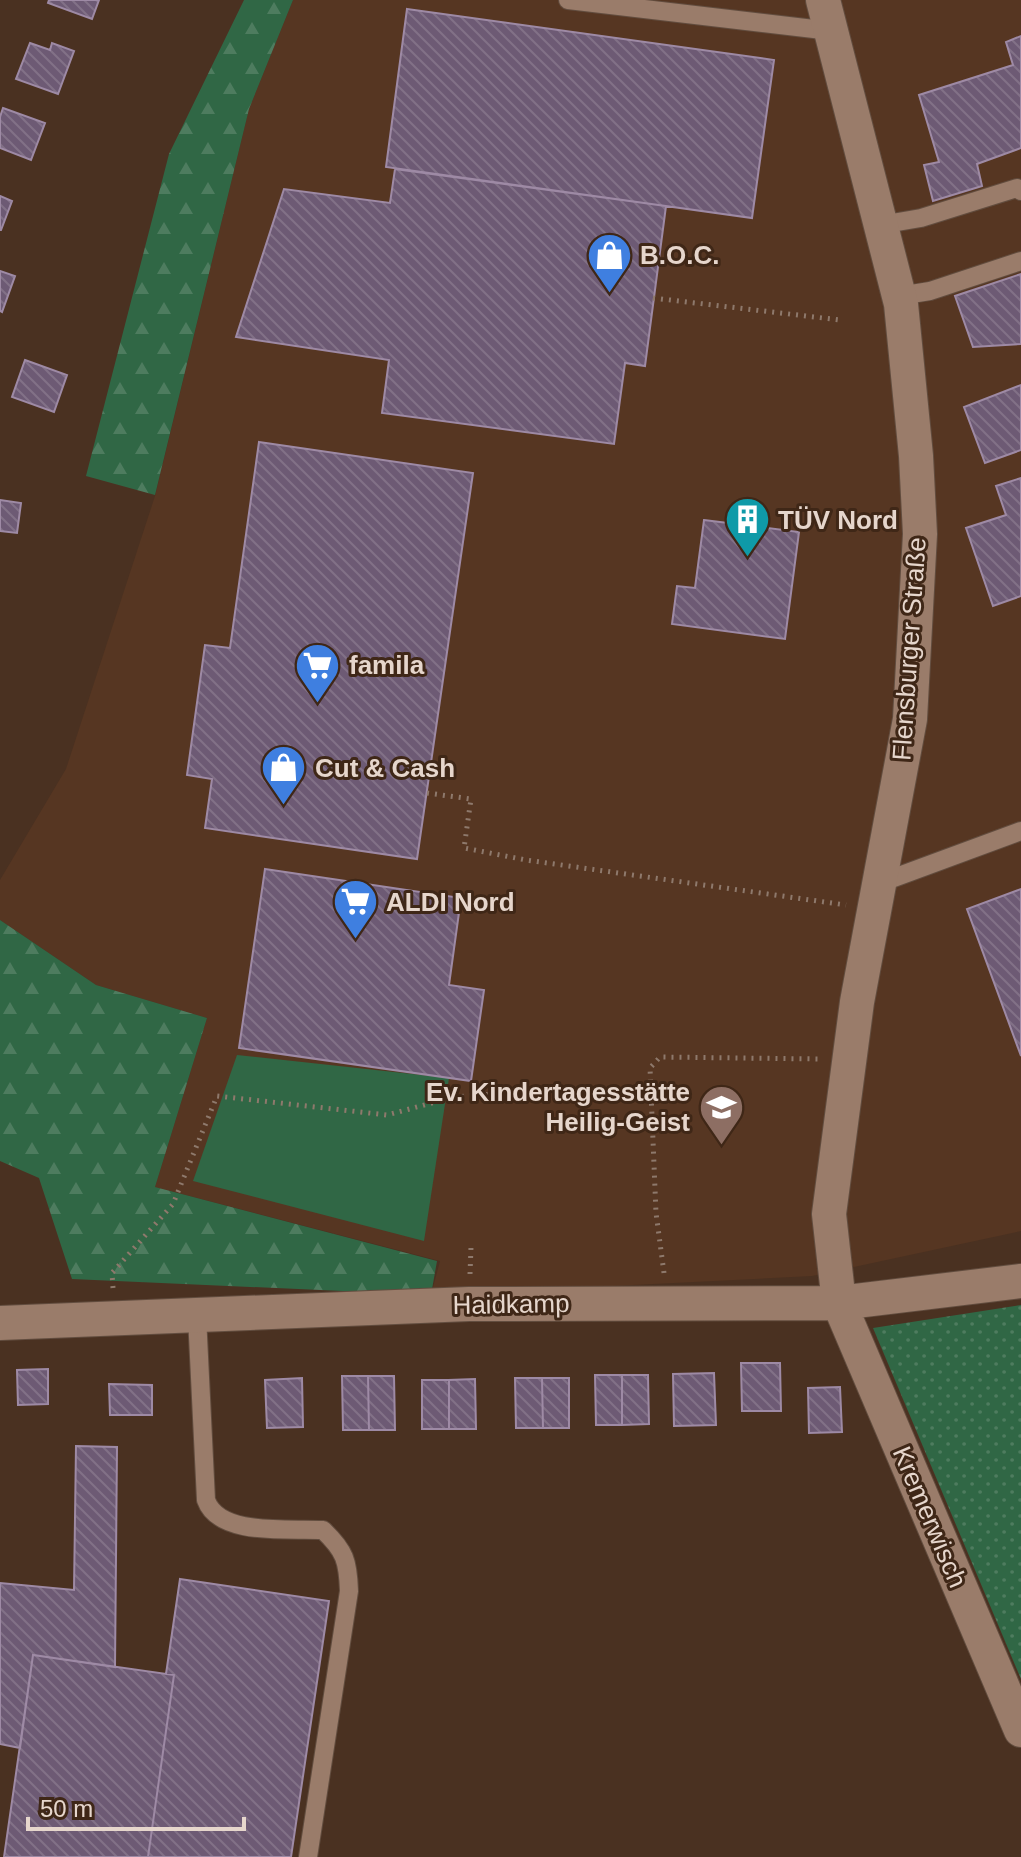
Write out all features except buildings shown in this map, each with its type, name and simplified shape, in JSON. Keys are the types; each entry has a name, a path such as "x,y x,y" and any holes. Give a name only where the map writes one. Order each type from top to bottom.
{"street":[{"name":"Flensburger Straße","path":"827,16 899,296 916,456 919,548 910,719 849,1059 829,1214 839,1303"},
{"name":"Haidkamp","path":"0,1323 469,1304 839,1303 1021,1281"},
{"name":"Kremerwisch","path":"839,1303 1021,1730"}],"lane":[{"path":"568,0 827,16"},
{"path":"880,225 921,218 1017,188 1021,191"},
{"path":"899,296 930,291 1021,261"},
{"path":"878,896 1021,831"},
{"path":"197,1316 209,1510 228,1524 323,1530 342,1548 348,1572 349,1591 308,1857"}],"path":[{"path":"653,298 840,320"},
{"path":"427,793 471,799 464,848 526,860 878,896"},
{"path":"667,1302 656,1213 650,1068 660,1057 849,1059"},
{"path":"114,1320 112,1273 173,1204 217,1096 387,1115 454,1097 493,1094"}],"shaded area":[{"path":"293,0 1021,0 1021,1231 812,1276 431,1295 440,1261 155,1187 207,1018 96,985 0,920 0,880 66,769 155,496 249,109"}],"green space":[{"path":"244,0 293,0 249,109 155,495 86,476 169,154"},
{"path":"0,920 96,985 207,1018 155,1187 437,1261 431,1295 72,1279 39,1178 0,1161"},
{"path":"237,1055 449,1078 424,1241 193,1181"},
{"path":"1021,1305 1021,1679 873,1328"}],"place":[{"name":"B.O.C.","path":"609,294"},
{"name":"TÜV Nord","path":"747,559"},
{"name":"famila","path":"318,704"},
{"name":"Cut & Cash","path":"284,807"},
{"name":"ALDI Nord","path":"355,941"},
{"name":"Ev. Kindertagesstätte Heilig-Geist","path":"721,1146"}]}
